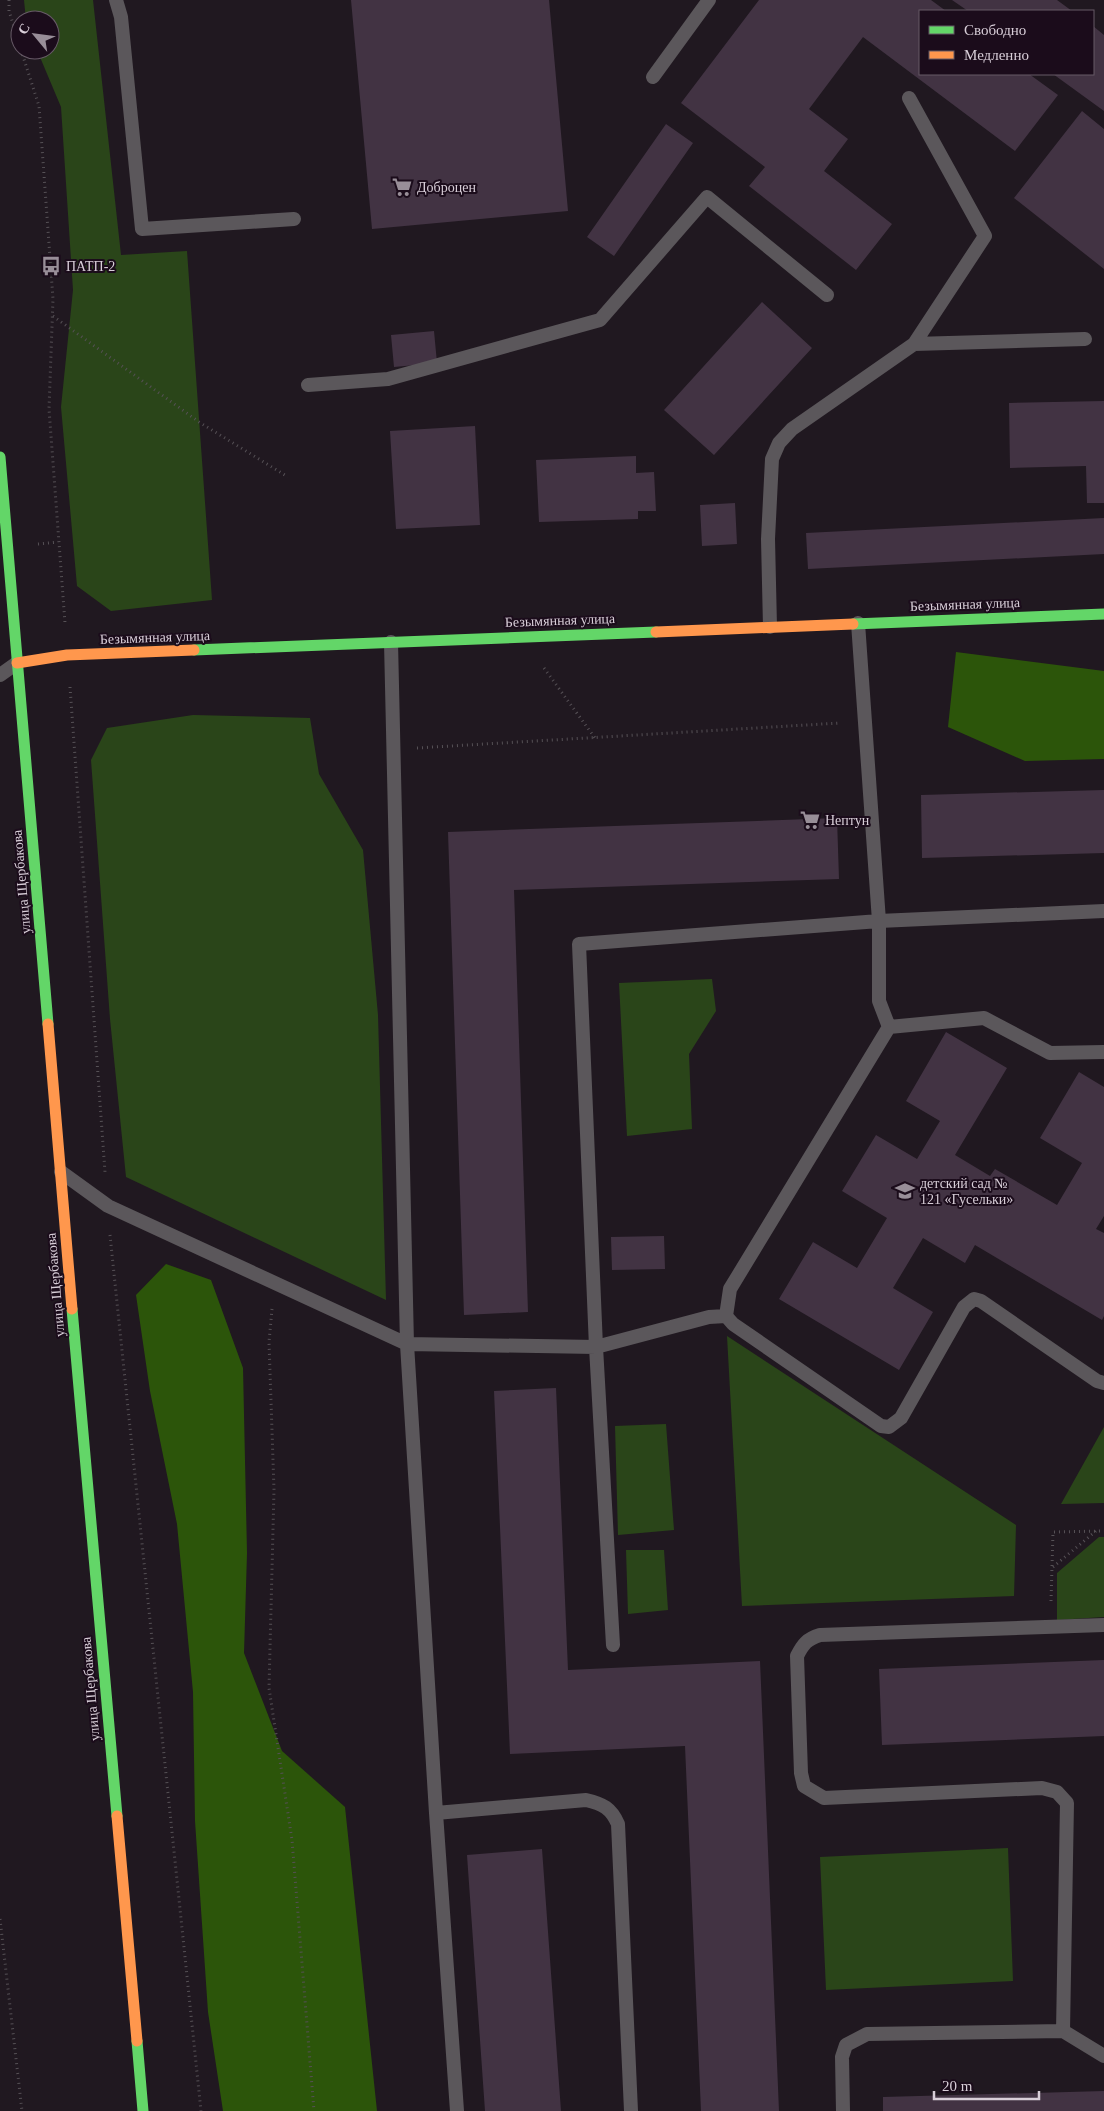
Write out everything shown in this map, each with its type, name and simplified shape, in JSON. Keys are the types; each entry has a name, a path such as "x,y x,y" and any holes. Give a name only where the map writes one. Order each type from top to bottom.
{"main road":[{"name":"улица Щербакова","path":"0,457 60,1172 143,2111"},
{"name":"Безымянная улица","path":"17,662 67,656 1104,614"}],"lane":[{"path":"116,0 120,17 142,228 294,219"},
{"path":"653,77 709,0"},
{"path":"770,627 770,478 772,459 779,443 792,429 914,344 986,236 909,98"},
{"path":"308,384 388,378 600,320 707,197 827,295"},
{"path":"914,344 1085,339"},
{"path":"858,623 879,921 879,1002 889,1027"},
{"path":"391,642 407,1344 436,1813 457,2111"},
{"path":"0,675 17,662"},
{"path":"613,1645 596,1347 579,944 879,921 1104,911"},
{"path":"889,1027 984,1018 1050,1053 1104,1052"},
{"path":"889,1027 730,1289 726,1316 733,1324 881,1426 889,1427 901,1418 964,1307 974,1299 981,1301 1098,1381 1104,1383"},
{"path":"60,1172 108,1206 407,1344 596,1347 709,1317 726,1316"},
{"path":"1063,2031 1067,1803 1057,1792 1042,1788 824,1798 804,1786 801,1773 797,1656 802,1644 820,1635 1104,1625"},
{"path":"436,1813 586,1800 602,1803 612,1812 618,1824 631,2111"},
{"path":"843,2111 842,2057 846,2045 858,2037 867,2034 1063,2031 1104,2056"}],"path":[{"path":"8,0 10,15"},
{"path":"24,60 38,106 53,299 49,409 108,1206 201,2111"},
{"path":"52,315 199,422 288,477"},
{"path":"522,637 596,738"},
{"path":"394,750 865,721"},
{"path":"273,1283 270,1342 274,1490 269,1688 292,1840 314,2111"},
{"path":"1052,1568 1096,1531"},
{"path":"1050,1627 1053,1532 1104,1531"},
{"path":"0,1919 22,2111"}],"green space":[{"path":"24,0 93,0 121,255 187,251 212,600 111,611 77,586 61,407 73,290 61,107 41,60 60,60 60,10 25,10"},
{"path":"956,652 1104,671 1104,759 1025,761 948,727"},
{"path":"193,715 310,718 319,774 363,850 378,1015 386,1300 126,1177 110,1019 91,760 107,728"},
{"path":"712,979 716,1011 689,1054 692,1129 627,1136 619,983"},
{"path":"166,1264 211,1280 243,1368 247,1553 244,1653 282,1751 345,1807 377,2111 223,2111 208,2012 195,1821 193,1692 177,1524 150,1391 136,1295"},
{"path":"727,1336 1016,1525 1014,1596 742,1606"},
{"path":"666,1424 674,1530 618,1535 615,1426"},
{"path":"1104,1427 1104,1503 1061,1504"},
{"path":"1099,1537 1104,1537 1104,1617 1057,1620 1057,1573"},
{"path":"626,1550 664,1550 668,1610 628,1614"},
{"path":"1008,1848 1013,1981 826,1990 820,1857"}],"building":[{"path":"351,0 549,0 568,211 372,229"},
{"path":"759,0 931,0 945,10 919,10 919,75 1030,75 1058,95 1015,151 863,37 809,109 848,139 824,171 892,224 856,270 749,186 765,167 681,103"},
{"path":"952,0 1057,0 1071,10 967,10"},
{"path":"1094,27 1104,35 1104,111 1054,75 1094,75"},
{"path":"1082,111 1104,129 1104,269 1014,198"},
{"path":"666,124 693,143 614,256 587,237"},
{"path":"762,302 812,348 714,455 664,410"},
{"path":"434,331 437,363 394,367 391,335"},
{"path":"1104,401 1104,503 1087,503 1086,466 1010,468 1009,403"},
{"path":"475,426 480,525 396,529 390,431"},
{"path":"636,456 636,473 654,472 656,511 638,511 638,519 539,522 536,460"},
{"path":"735,503 737,544 702,546 700,505"},
{"path":"1104,518 1104,554 808,569 806,533"},
{"path":"1104,790 1104,853 922,858 921,795"},
{"path":"837,818 839,879 514,890 528,1312 464,1315 448,832"},
{"path":"946,1032 1007,1068 955,1155 990,1176 995,1169 1057,1205 1082,1163 1040,1138 1079,1072 1104,1087 1104,1216 1096,1229 1104,1233 1104,1316 1102,1320 975,1245 965,1263 923,1238 893,1288 933,1312 899,1370 779,1299 813,1242 857,1268 887,1218 842,1191 876,1135 917,1159 940,1121 906,1101"},
{"path":"664,1236 665,1269 612,1270 611,1237"},
{"path":"556,1388 568,1670 760,1661 779,2111 701,2111 685,1746 510,1754 494,1391"},
{"path":"1104,1660 1104,1736 882,1745 879,1669"},
{"path":"542,1849 561,2111 485,2111 467,1855"},
{"path":"1104,2091 1104,2111 883,2111 883,2097"}],"traffic: fast":[{"path":"0,457 48,1024"},
{"path":"853,624 1104,614"},
{"path":"194,650 656,632"},
{"path":"72,1309 117,1816"},
{"path":"137,2041 143,2111"}],"traffic: slow":[{"path":"656,632 853,624"},
{"path":"17,663 67,655 194,650"},
{"path":"48,1024 72,1309"},
{"path":"117,1816 137,2041"}],"place":[{"name":"Доброцен","path":"402,187"},
{"name":"ПАТП-2","path":"51,266"},
{"name":"Нептун","path":"810,820"},
{"name":"детский сад № 121 «Гусельки»","path":"905,1191"}]}
